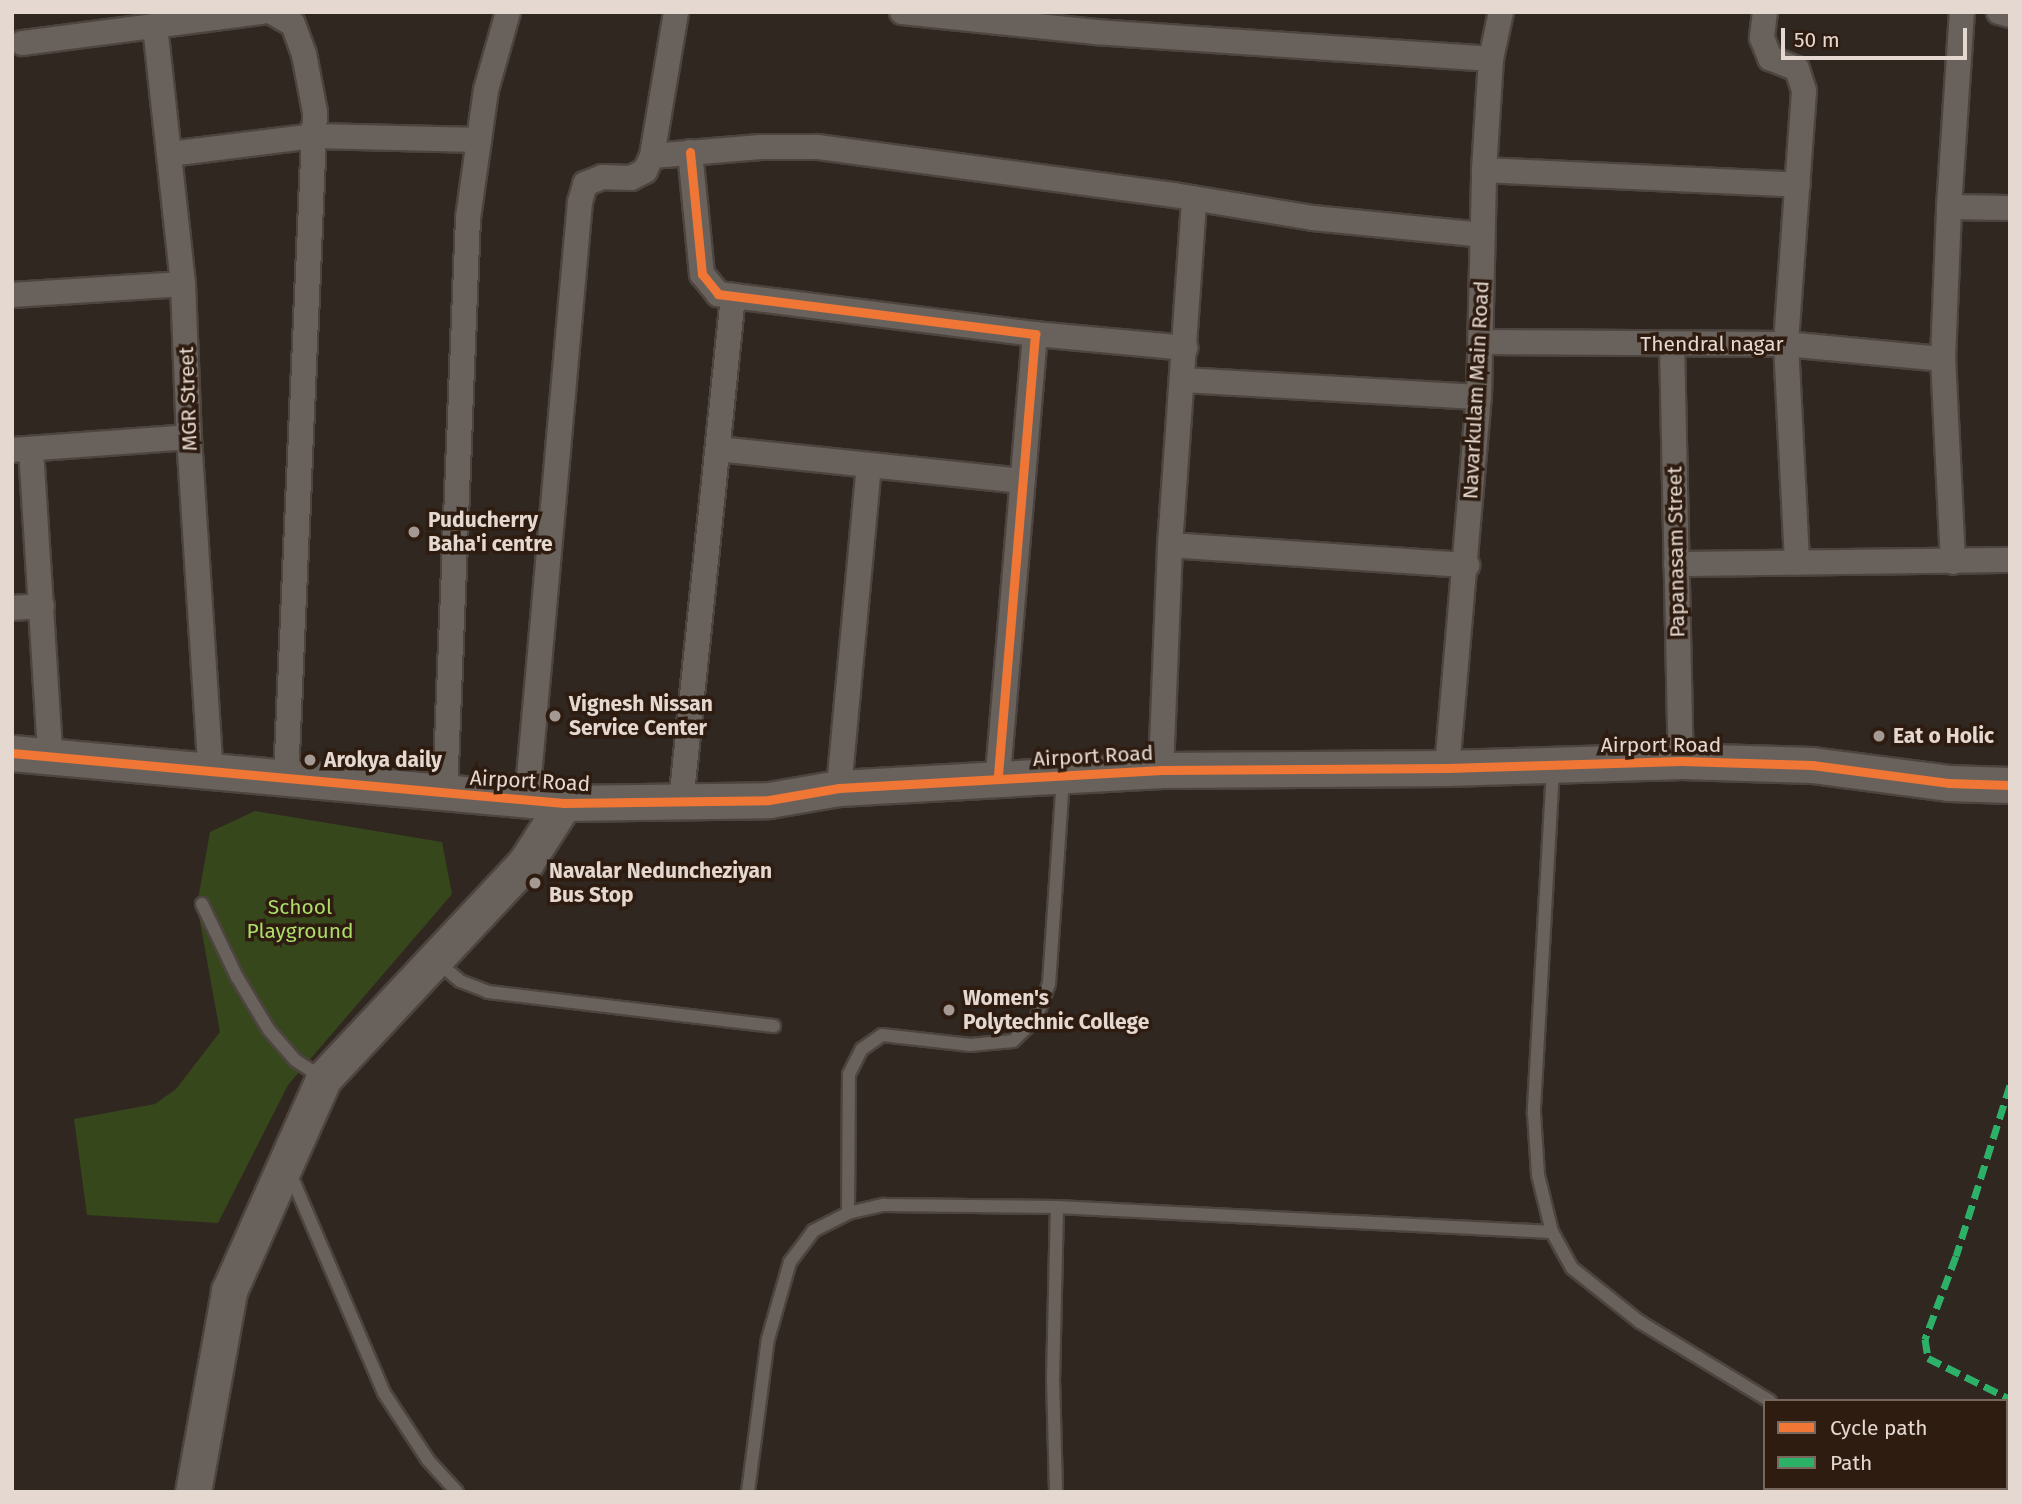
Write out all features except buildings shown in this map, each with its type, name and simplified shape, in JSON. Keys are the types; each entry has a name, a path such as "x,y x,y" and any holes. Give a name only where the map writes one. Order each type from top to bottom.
{"street":[{"path":"272,12 293,24 304,54 315,112 286,779"},
{"path":"445,793 468,218 486,90 508,12"},
{"path":"527,800 580,202 585,184 602,177 631,178 645,171 652,156 676,12"},
{"path":"902,12 1097,22 1491,59"},
{"name":"Navarkulam Main Road","path":"1447,768 1467,565 1479,397 1484,170 1491,59 1501,12"},
{"path":"1765,12 1762,38 1770,58 1797,69 1804,91 1786,344 1797,563"},
{"path":"1953,562 1943,359 1948,207 1962,12"},
{"path":"1999,12 2010,15"},
{"path":"22,43 76,24 155,26 249,13"},
{"name":"MGR Street","path":"155,26 183,284 189,437 211,773"},
{"path":"170,154 315,136 479,140"},
{"path":"652,156 761,147 818,147 1313,218 1482,235"},
{"path":"691,152 702,274 718,294 1035,334 1185,348"},
{"path":"1484,170 1798,185"},
{"path":"1161,770 1170,545 1194,199"},
{"path":"1948,207 2010,208"},
{"path":"12,295 183,284"},
{"path":"681,803 733,296"},
{"path":"998,778 1035,334"},
{"name":"Thendral nagar","path":"1482,342 1786,344 1943,359"},
{"name":"Papanasam Street","path":"1672,344 1681,761"},
{"path":"1182,380 1479,397"},
{"path":"50,755 42,606 22,449 189,437"},
{"path":"718,449 1022,481"},
{"path":"839,788 869,465"},
{"path":"1170,545 1467,565"},
{"path":"1675,564 2010,560"},
{"path":"12,608 42,606"},
{"name":"Airport Road","path":"12,753 564,803 769,800 839,788 1161,770 1447,768 1681,761 1812,765 1948,783 2010,785"},
{"path":"193,1492 229,1291 324,1078 526,862 564,803"}],"lane":[{"path":"1553,765 1534,1113 1538,1175 1552,1232 1572,1268 1640,1322 1767,1399"},
{"path":"848,1213 849,1074 862,1048 882,1035 970,1045 1013,1041 1036,1019 1049,985 1063,775"},
{"path":"202,904 237,977 269,1030 305,1070 324,1078"},
{"path":"435,960 460,981 488,992 774,1026"},
{"path":"286,1164 384,1393 428,1461 457,1492"},
{"path":"748,1492 768,1339 790,1262 813,1231 848,1213 884,1205 1057,1207 1552,1232"},
{"path":"1056,1492 1053,1381 1057,1207"}],"green space":[{"name":"School Playground","path":"255,811 442,842 452,894 288,1085 218,1223 87,1215 74,1119 155,1104 176,1089 220,1032 197,905 210,832"}],"marked path":[{"path":"2010,1085 1956,1256 1925,1339 1928,1358 2010,1399"}],"cycle path":[{"path":"690,152 702,274 718,294 1035,334 998,778"},
{"path":"12,753 564,803 769,800 839,788 1161,770 1447,768 1681,761 1812,765 1948,783 2010,785"}],"place":[{"name":"Puducherry Baha'i centre","path":"414,532"},
{"name":"Vignesh Nissan Service Center","path":"555,716"},
{"name":"Eat o Holic","path":"1879,736"},
{"name":"Arokya daily","path":"310,760"},
{"name":"Navalar Neduncheziyan Bus Stop","path":"535,883"},
{"name":"Women's Polytechnic College","path":"949,1010"}]}
